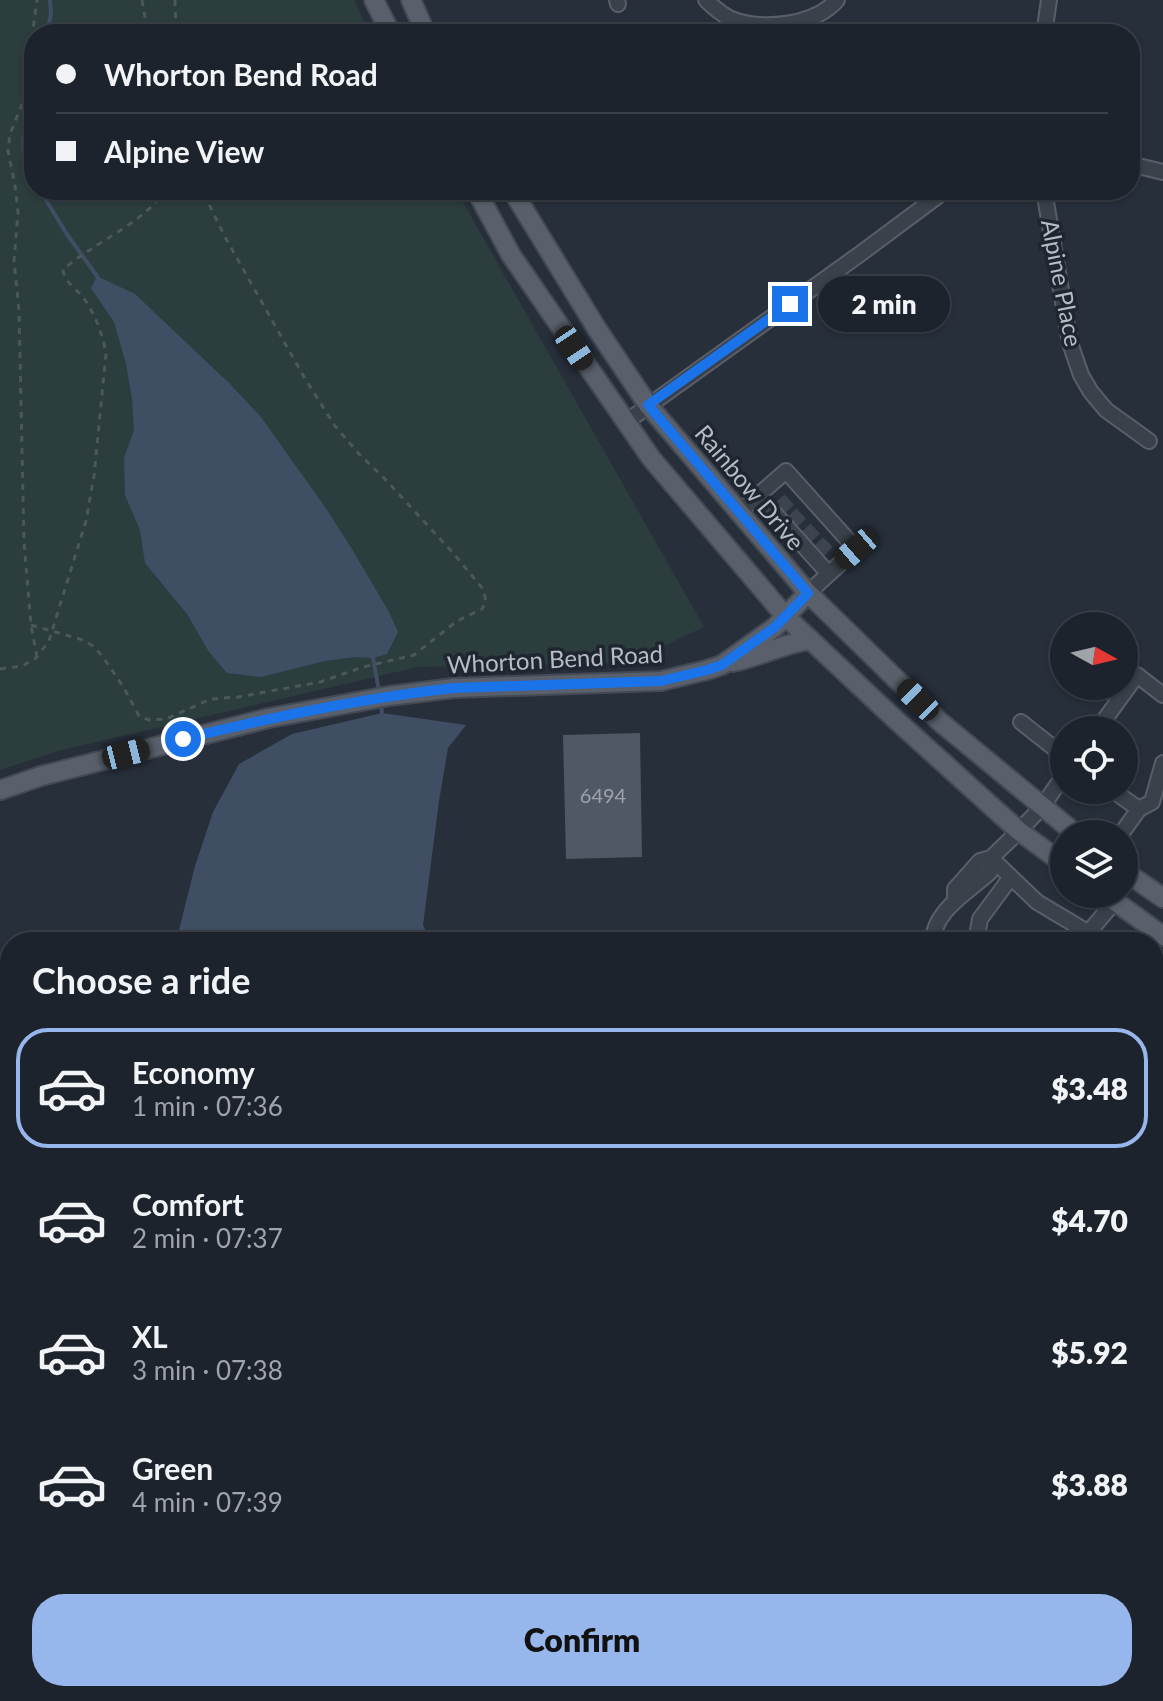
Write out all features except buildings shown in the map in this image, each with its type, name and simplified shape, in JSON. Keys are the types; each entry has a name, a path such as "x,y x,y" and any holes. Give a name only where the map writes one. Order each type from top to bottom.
{"main road":[{"path":"374,0 386,24"},
{"path":"411,0 422,24"},
{"path":"481,200 511,255 651,458 786,617 1019,831 1050,854"},
{"name":"Rainbow Drive","path":"518,200 597,329 648,405 738,513 808,593 939,721 1058,820"},
{"name":"Whorton Bend Road","path":"0,790 69,768 269,718 389,696 454,688 661,681 707,670 722,665 775,627 808,593"},
{"path":"722,665 796,641 811,640"},
{"path":"1138,881 1163,898"},
{"path":"1125,908 1158,932"}],"street":[{"path":"706,0 716,11 733,20 759,24 797,23 825,10 837,0"},
{"path":"1045,24 1049,0"},
{"path":"1140,166 1163,172"},
{"path":"626,422 933,200"},
{"name":"Alpine Place","path":"1046,200 1070,343 1081,375 1106,410 1149,441"},
{"path":"738,513 786,471 796,493 822,522 828,573"},
{"path":"758,495 803,540 856,549 808,593"},
{"path":"1107,716 1137,675 1163,695"},
{"path":"1021,722 1050,745"},
{"path":"1131,820 1139,809 1152,802 1163,763"},
{"path":"933,932 955,898 955,889 980,861 991,858 1019,831 1050,795"},
{"path":"1132,804 1139,809"},
{"path":"991,858 1037,902 1080,932"},
{"path":"978,932 980,919 1011,877"},
{"path":"1090,932 1104,908"}],"path":[{"path":"34,24 37,0"},
{"path":"142,0 146,24"},
{"path":"175,0 176,24"},
{"path":"24,95 10,134 8,151 18,212 14,261 19,310 24,542 37,657"},
{"path":"0,669 22,666 37,657 49,641 86,521 94,476 106,354 103,338 85,300 65,279 63,270 159,200"},
{"path":"31,625 83,640 93,646 124,688 139,716 149,720 166,719 211,699 320,682 363,667 414,655 457,621 482,609 486,601 483,589 454,554 335,426 232,250 207,200"}],"shaded area":[{"path":"0,0 354,0 365,24 24,24 24,200 462,200 704,627 628,663 418,667 58,751 0,770"}],"water":[{"path":"97,276 135,294 261,417 325,507 389,612 398,632 387,654 373,658 325,661 261,677 227,673 209,652 187,614 145,563 140,530 125,495 124,458 134,430 132,399 114,322 91,288"},
{"path":"382,713 466,725 448,748 423,925 426,932 178,932 213,812 239,764 292,734"}],"waterway":[{"path":"49,24 50,0"},
{"path":"24,136 24,158"},
{"path":"46,200 97,276"},
{"path":"373,658 379,691"},
{"path":"381,703 382,713"}],"tunnel":[{"path":"779,509 791,498"},
{"path":"791,523 803,512"},
{"path":"805,538 817,527"},
{"path":"818,552 829,541"}],"route":[{"path":"183,739 269,718 389,696 454,688 661,681 722,665 775,627 808,593 648,405 790,304"}]}
